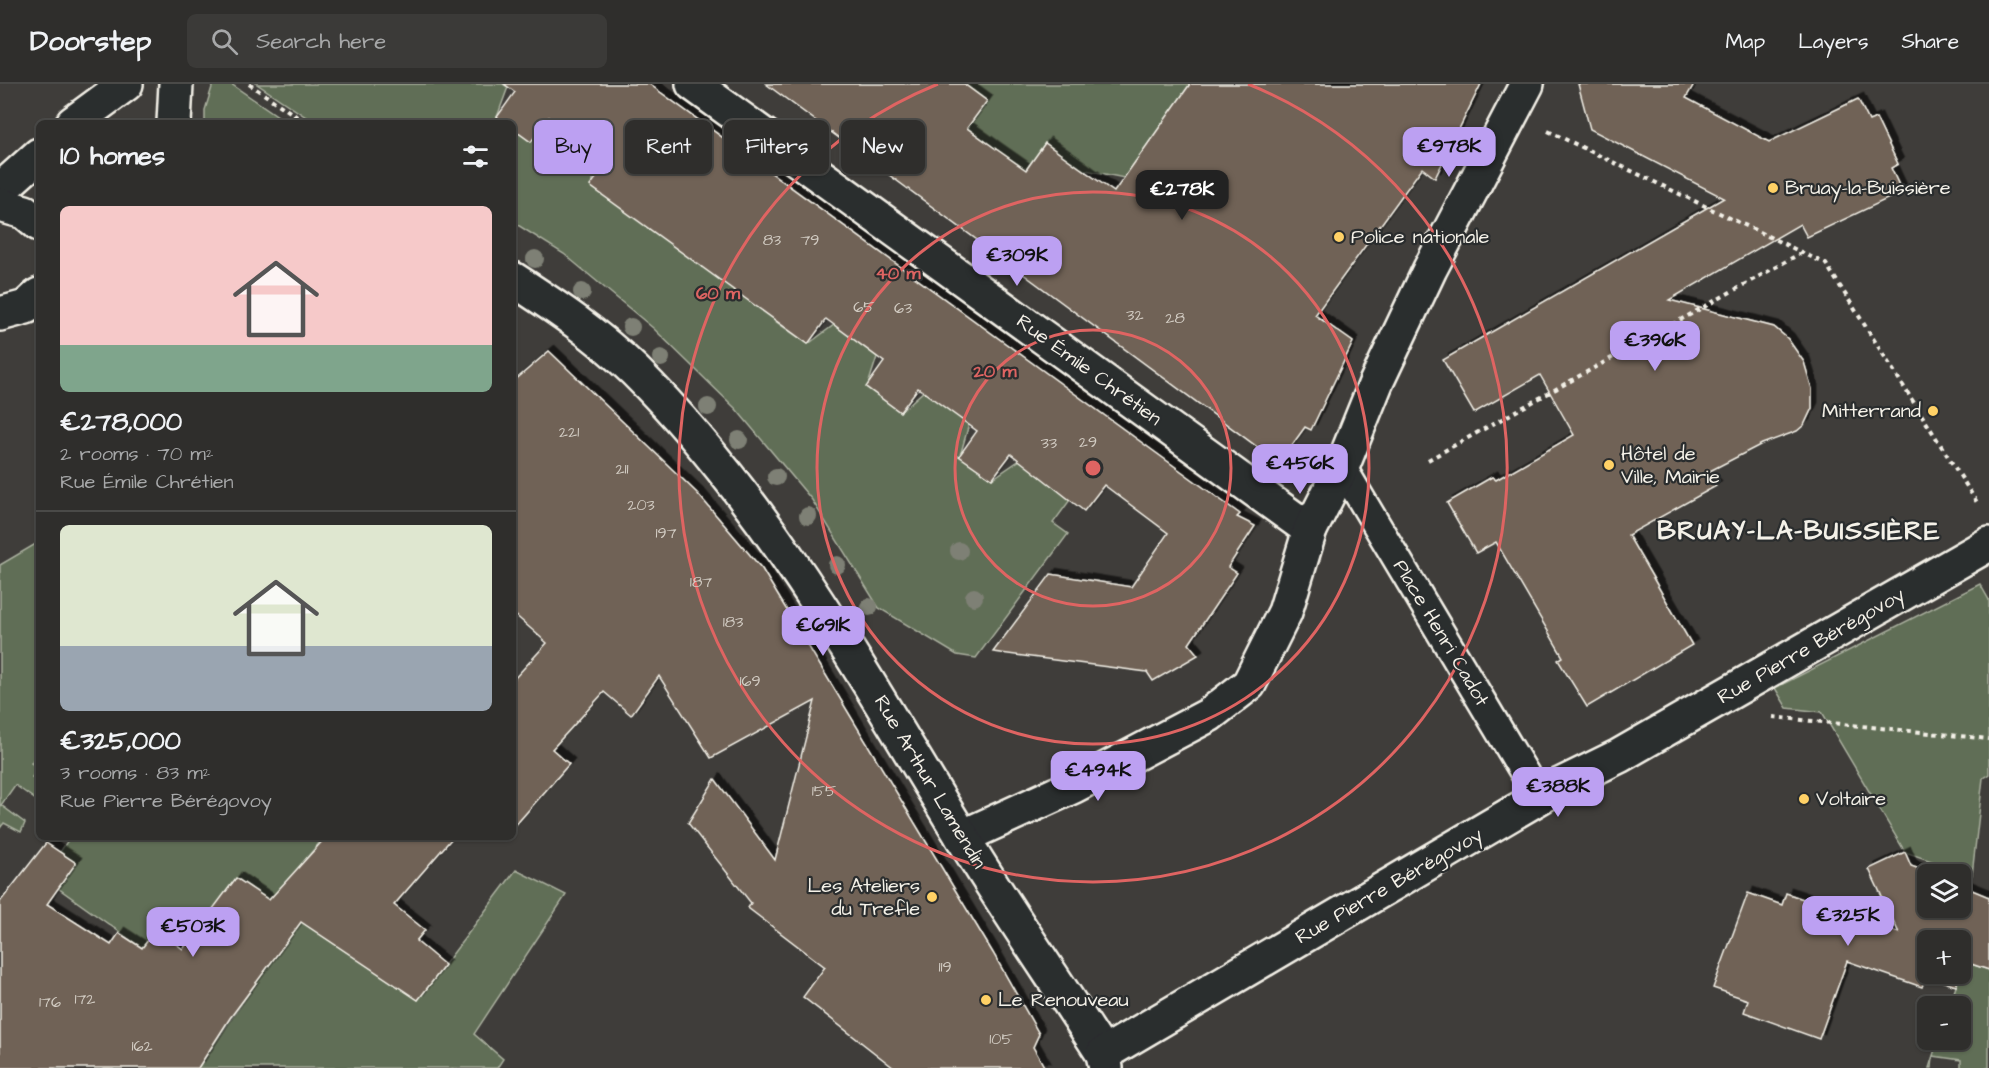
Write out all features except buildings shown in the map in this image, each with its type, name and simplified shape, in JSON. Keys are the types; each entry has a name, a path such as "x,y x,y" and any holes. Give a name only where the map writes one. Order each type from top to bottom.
{"street":[{"path":"77,120 126,84"},
{"path":"174,120 176,84"},
{"name":"Rue Émile Chrétien","path":"693,84 1310,530"},
{"path":"962,837 1074,786 1209,715 1249,684 1285,612 1310,530 1342,467 1376,383 1430,269 1527,84"},
{"path":"0,190 36,158"},
{"path":"0,205 36,217"},
{"name":"Rue Arthur Lamendin","path":"516,281 579,322 634,371 701,444 749,504 851,652 962,837 1105,1061"},
{"name":"Place Henri Cadot","path":"1342,467 1540,799"},
{"name":"Rue Pierre Bérégovoy","path":"1105,1061 1562,784 1619,756 1989,544"}],"path":[{"path":"249,84 302,120"},
{"path":"1512,114 1826,264 1983,512"},
{"path":"1428,460 1802,252"},
{"path":"1769,716 1989,739"}],"green space":[{"path":"213,84 231,84 284,120 205,120 205,110"},
{"path":"257,84 503,84 508,87 497,117 501,120 311,120"},
{"path":"963,84 1190,84 1124,178 1081,169 1045,143 1025,171 967,128"},
{"path":"516,131 531,142 534,140 534,174 595,174 591,186 785,290 775,321 808,344 834,325 877,357 867,388 900,412 924,391 969,424 960,456 992,479 1020,460 1070,500 1053,523 1068,534 976,658 957,655 879,608 812,500 736,409 653,328 564,254 516,224"},
{"path":"36,544 36,756 31,763 36,767 32,777 36,780 36,800 15,785 1,805 25,823 21,832 4,823 0,828 0,565"},
{"path":"1980,584 1989,600 1989,774 1983,778 1972,875 1971,864 1940,864 1905,852 1822,712 1787,708 1775,688"},
{"path":"68,840 363,840 338,855 320,842 300,866 303,923 418,1000 516,870 566,895 474,1034 503,1059 497,1068 198,1068 264,971 210,913 177,944 156,930 142,948 58,888 75,863 60,852"},
{"path":"1971,964 1989,970 1989,1068 1961,1068 1961,1060 1933,1056 1932,1068 1929,1068 1935,1050 1971,1050 1971,996 1953,996 1957,984 1971,984"}],"place":[{"name":"Bruay-la-Buissière","path":"1773,188"},
{"name":"Police nationale","path":"1339,237"},
{"name":"Mitterrand","path":"1933,411"},
{"name":"Hôtel de Ville, Mairie","path":"1609,465"},
{"name":"Voltaire","path":"1804,799"},
{"name":"Les Ateliers du Trefle","path":"932,897"},
{"name":"Le Renouveau","path":"986,1000"}],"district":[{"name":"BRUAY-LA-BUISSIÈRE","path":"1799,531"}]}
